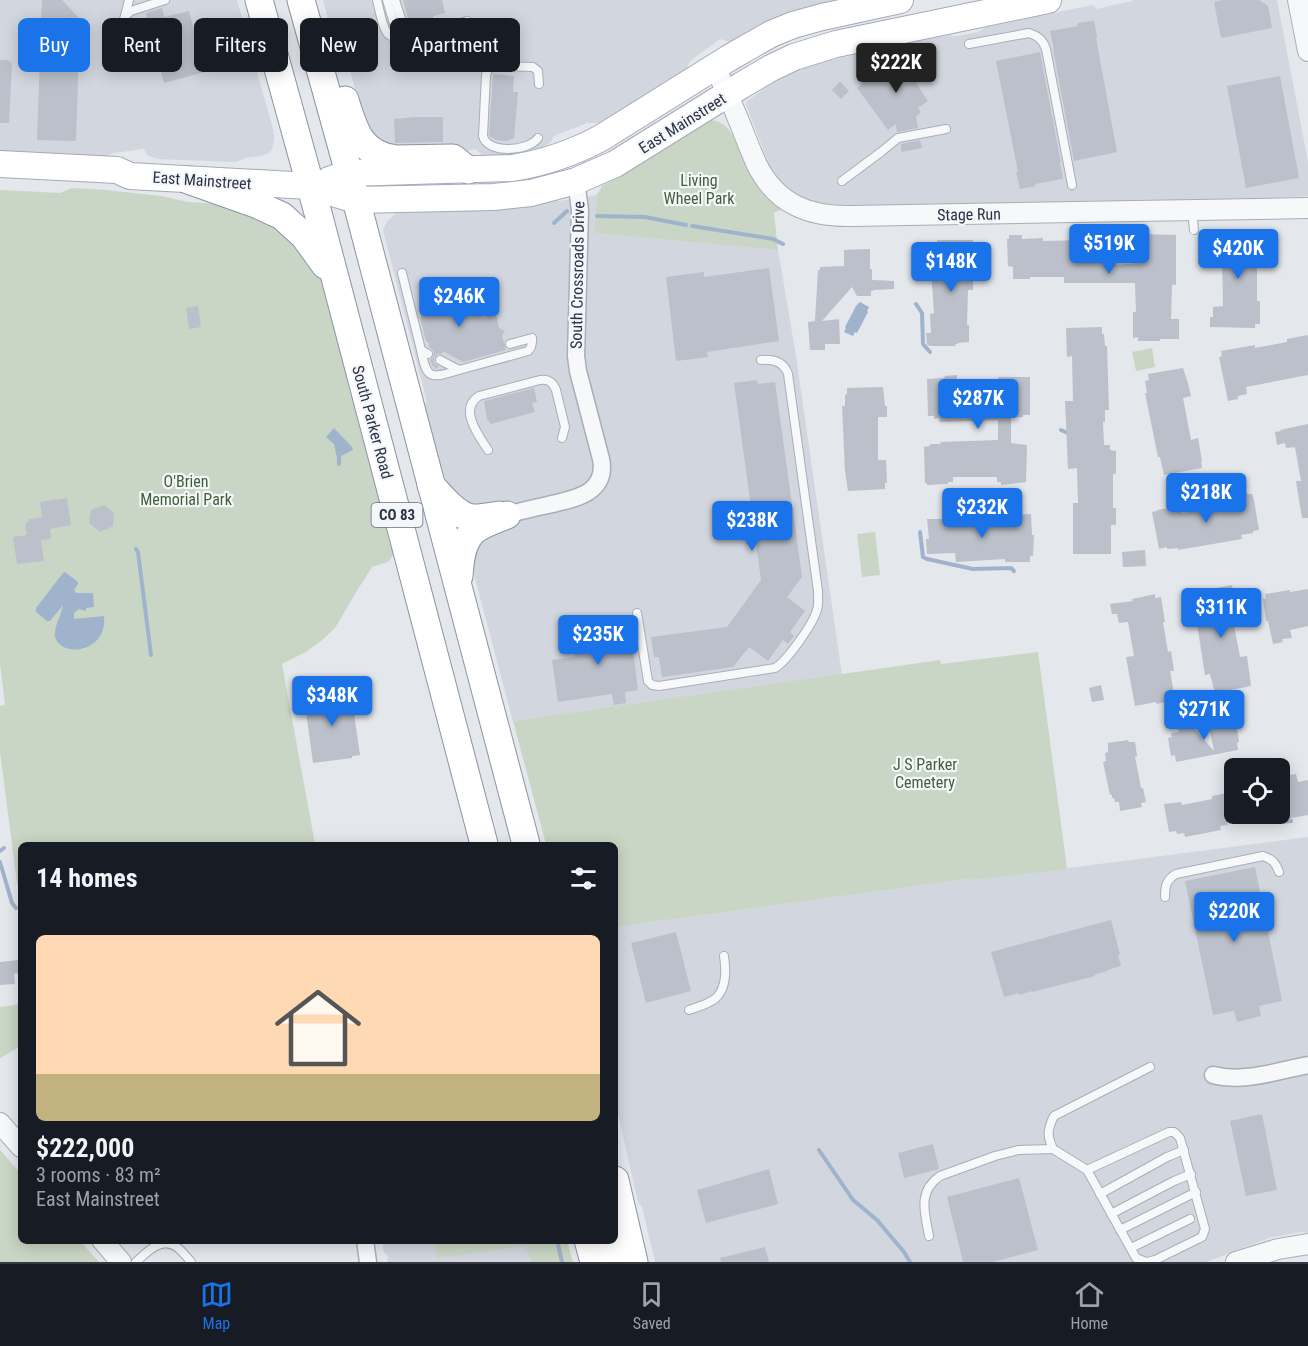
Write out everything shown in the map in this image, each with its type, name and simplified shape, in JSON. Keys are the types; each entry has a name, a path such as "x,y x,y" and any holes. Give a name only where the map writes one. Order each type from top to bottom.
{"highway":[{"name":"South Parker Road","path":"259,0 483,842"},
{"path":"304,10 333,58 353,128 368,149 382,156 396,159 453,158 468,170"},
{"name":"CO 83","path":"304,10 525,842"},
{"path":"188,180 256,204 282,216 308,240 336,284"},
{"path":"431,485 450,505 469,517 507,515"},
{"path":"458,586 460,560 467,540 475,529 507,515"},
{"path":"618,1193 634,1262"},
{"path":"589,1244 594,1262"},
{"path":"611,1244 615,1262"}],"main road":[{"name":"East Mainstreet","path":"310,186 349,173 512,168 556,158 594,142 762,39 822,16 900,0"},
{"name":"East Mainstreet","path":"0,164 117,170 130,176 310,186 356,200 504,196 531,193 576,182 603,170 628,157 762,73 794,57 836,44 1048,0"},
{"path":"794,57 803,42 842,31 861,22 868,16 868,7"},
{"path":"576,182 582,162 648,121 660,102"},
{"name":"East Mainstreet","path":"0,176 115,181 130,176"}],"street":[{"path":"1298,0 1308,51"},
{"name":"Stage Run","path":"715,67 756,163 765,178 792,204 820,215 1308,208"},
{"name":"South Crossroads Drive","path":"507,515 582,496 598,483 602,471 576,356 580,210 576,182"},
{"path":"1213,1075 1227,1078 1250,1077 1308,1065"},
{"path":"0,1123 18,1144"},
{"path":"105,1244 121,1262"},
{"path":"366,1244 368,1262"},
{"path":"1236,1262 1278,1249 1308,1244"}],"lane":[{"path":"125,16 129,0"},
{"path":"125,16 131,11 165,0"},
{"path":"377,0 386,31 390,36"},
{"path":"387,0 394,18"},
{"path":"395,0 398,18"},
{"path":"969,44 1029,33 1041,40 1046,49 1072,184"},
{"path":"538,138 533,144 525,147 504,148 489,145 484,141 483,136 488,69 494,66 533,67 538,71 539,84"},
{"path":"842,181 898,138 946,129"},
{"path":"1192,210 1194,230"},
{"path":"402,273 425,352 424,368 430,375 442,375 528,351 532,340 510,344"},
{"path":"440,360 459,370"},
{"path":"638,613 648,681 652,685 659,686 775,668 785,661 813,619 818,606 818,591 788,374 786,368 777,361 761,360"},
{"path":"488,450 473,423 470,410 473,400 478,396 540,380 549,381 556,390 565,427 562,438"},
{"path":"1165,897 1167,882 1176,874 1263,856 1276,863 1279,872"},
{"path":"689,1010 716,998 723,986 726,971 724,956"},
{"path":"1087,1170 1169,1132 1174,1132 1180,1138 1196,1192 1205,1229 1202,1237 1155,1260 1146,1262 1136,1258 1087,1170 1053,1149 1048,1140 1053,1116 1150,1067"},
{"path":"929,1236 924,1203 929,1185 940,1176 1018,1150 1053,1149"},
{"path":"1100,1194 1184,1150"},
{"path":"1111,1214 1174,1180 1191,1174"},
{"path":"1120,1230 1196,1192"},
{"path":"1131,1248 1190,1219"},
{"path":"136,1262 154,1246 170,1244 176,1246 191,1262"}],"shaded area":[{"path":"0,0 237,0 242,18 194,18 194,72 257,72 273,129 274,139 269,153 236,162 157,159 147,155 144,149 113,153 99,159 0,155"},
{"path":"323,0 838,0 796,11 730,42 720,39 690,61 687,69 601,123 587,123 554,136 550,143 541,149 495,157 482,155 474,149 460,154 396,155 379,142 365,124 350,72 378,72 378,18 328,18"},
{"path":"1132,0 1277,0 1308,162 1308,196 1239,200 856,207 813,202 791,191 775,175 747,107 746,102 779,79 826,61 890,47 892,42 916,37 923,40 950,35 958,36 978,32 983,28 1092,5 1097,9"},
{"path":"597,195 594,233 778,250 795,350 842,675 513,721 452,492 441,469 423,405 427,402 383,230 388,220 398,212 407,210 559,201"},
{"path":"1308,837 1308,1233 1272,1237 1206,1262 655,1262 642,1207 638,1202 618,1113 618,927 974,878 975,880"},
{"path":"383,1244 552,1244 532,1262 387,1262 388,1256 384,1252"}],"green space":[{"name":"Living Wheel Park","path":"711,120 719,122 731,133 750,174 761,189 782,209 774,213 778,250 594,233 597,195 602,186"},
{"name":"O'Brien Memorial Park","path":"72,188 106,190 161,196 188,202 221,204 258,213 318,265 394,554 388,562 372,567 335,628 306,652 282,664 315,842 18,842 18,885 17,883 0,752 0,706 5,705 0,663 0,190 60,193"},
{"path":"1152,348 1155,367 1136,371 1132,352"},
{"path":"875,532 880,575 862,577 857,534"},
{"name":"J S Parker Cemetery","path":"1038,652 1067,869 974,880 974,878 618,927 618,842 545,842 513,721 940,660 941,664"},
{"path":"1227,698 1235,698 1240,703 1238,714 1227,716 1222,711 1222,703"},
{"path":"18,1004 18,1048 0,1058 0,1007"},
{"path":"0,1150 18,1171 18,1244 83,1244 99,1262 0,1262"},
{"path":"435,1244 568,1244 573,1262 532,1262 525,1246 437,1258"}],"water":[{"path":"860,302 869,307 868,312 857,333 855,332 853,336 844,332 845,327"},
{"path":"334,428 353,450 337,458 334,444 326,437"},
{"path":"65,572 78,582 74,590 76,593 93,593 94,607 86,608 86,611 79,609 74,613 74,619 104,616 99,638 84,648 75,650 59,644 55,637 55,629 63,605 50,621 36,612 36,608"}],"building":[{"path":"42,0 62,0 79,18 41,18"},
{"path":"403,0 442,0 445,13 433,16 433,18 408,18"},
{"path":"1259,0 1268,6 1272,28 1221,38 1214,2"},
{"path":"162,8 164,17 189,11 194,30 194,72 205,72 164,83 161,72 182,72 182,18 147,18 146,13"},
{"path":"1094,21 1117,152 1074,161 1050,31"},
{"path":"1040,52 1063,179 1020,189 996,61"},
{"path":"919,57 923,81 916,83 928,101 918,108 921,112 916,116 918,128 897,132 896,124 888,130 857,88 871,76 878,75 876,66"},
{"path":"0,60 12,63 9,123 0,123"},
{"path":"39,72 78,72 76,141 37,140"},
{"path":"493,74 514,76 513,92 518,92 514,138 507,141 496,140 489,135"},
{"path":"1280,76 1299,178 1246,188 1227,86"},
{"path":"840,81 849,91 841,99 832,90"},
{"path":"443,117 443,142 395,143 394,119"},
{"path":"920,140 922,148 901,152 901,144"},
{"path":"1254,231 1254,234 1260,234 1260,258 1257,258 1257,301 1260,301 1260,324 1255,324 1255,328 1210,327 1213,307 1223,306 1222,252 1212,252 1212,232"},
{"path":"1137,234 1176,235 1176,285 1172,285 1171,319 1179,319 1179,339 1138,341 1138,337 1133,338 1133,312 1136,312 1135,283 1064,283 1064,277 1013,279 1013,267 1008,266 1007,239 1009,235 1022,235 1022,239 1043,238 1043,241 1086,240 1086,248 1115,248 1116,265 1139,263"},
{"path":"937,240 973,240 973,290 968,290 969,342 958,343 955,344 956,346 927,345 926,333 931,333 930,314 934,313 931,269 939,268"},
{"path":"870,249 872,280 894,281 894,289 873,290 871,296 857,296 852,287 822,321 839,319 840,344 825,344 825,350 810,350 808,322 815,321 818,270 820,267 844,266 844,250"},
{"path":"769,268 779,341 707,352 708,357 676,361 666,277 704,272 704,277"},
{"path":"454,289 457,302 477,298 482,318 496,314 499,328 505,331 502,336 506,350 463,362 443,351 434,358 437,369 430,360 434,353 426,341 420,317 422,314 419,299 433,295 435,291 440,293"},
{"path":"198,306 201,327 189,329 186,308"},
{"path":"1102,327 1105,346 1107,346 1109,410 1105,410 1105,422 1103,422 1104,445 1110,445 1110,450 1116,451 1113,508 1116,508 1116,525 1111,525 1111,554 1073,554 1073,503 1078,503 1077,468 1068,469 1065,401 1073,401 1072,356 1067,357 1066,328"},
{"path":"1308,335 1308,375 1246,387 1247,394 1228,401 1219,357 1222,356 1221,351 1255,345 1255,348"},
{"path":"1183,368 1191,396 1183,398 1191,440 1198,438 1202,468 1164,475 1145,393 1147,393 1145,381 1149,380 1148,374"},
{"path":"957,375 957,384 993,384 998,382 998,377 1030,377 1030,415 1011,418 1011,443 1027,445 1026,482 1001,485 1001,482 997,482 997,477 953,477 953,482 948,482 948,484 927,485 925,483 924,447 930,444 941,444 940,442 998,440 998,420 940,422 939,418 934,419 934,416 928,416 927,379"},
{"path":"757,380 758,384 775,382 802,577 787,597 805,611 790,632 794,636 788,644 783,640 768,661 749,647 733,667 662,677 659,657 654,657 651,637 727,627 761,580 734,383"},
{"path":"883,387 887,417 878,417 878,460 886,460 885,489 848,491 842,406 845,406 847,388"},
{"path":"534,388 537,402 532,403 535,412 491,424 487,419 484,401"},
{"path":"1308,424 1308,518 1302,518 1296,481 1301,481 1295,447 1286,448 1285,443 1277,445 1275,432"},
{"path":"1252,494 1254,500 1259,530 1241,535 1242,539 1178,550 1178,548 1167,549 1167,547 1159,549 1152,512 1181,506 1182,513 1224,505 1222,497"},
{"path":"67,498 71,525 50,529 51,539 41,540 44,561 17,564 13,537 27,535 25,525 28,521 42,517 40,502"},
{"path":"104,505 114,513 113,526 100,532 89,523 91,510"},
{"path":"1031,514 1032,535 1034,535 1033,556 1030,556 1030,562 1005,562 1005,559 956,562 955,553 927,554 926,539 929,539 927,519 976,519 976,523 993,523 1011,522 1011,515"},
{"path":"1145,550 1146,566 1123,567 1122,552"},
{"path":"1232,585 1239,614 1232,615 1240,657 1247,656 1251,686 1215,693 1210,674 1205,675 1195,611 1198,611 1196,592"},
{"path":"1308,589 1308,626 1290,630 1292,638 1282,639 1283,642 1273,644 1268,621 1266,621 1263,599 1266,599 1265,594"},
{"path":"1155,594 1155,598 1161,597 1168,652 1171,651 1174,671 1170,671 1175,700 1135,706 1126,657 1134,656 1128,622 1119,623 1117,614 1112,614 1110,604 1133,601 1132,599"},
{"path":"630,625 638,690 625,692 626,703 614,705 612,694 558,702 552,660 575,657 573,633"},
{"path":"1101,685 1104,700 1092,702 1089,688"},
{"path":"351,692 360,755 313,763 304,697"},
{"path":"1207,716 1226,723 1236,722 1238,750 1176,762 1175,755 1171,756 1168,738 1172,737 1171,733 1179,732 1178,729 1184,728 1187,720 1214,751"},
{"path":"1128,740 1135,742 1137,756 1135,757 1146,802 1141,803 1142,807 1120,811 1119,802 1115,802 1110,795 1103,762 1106,761 1105,753 1108,752 1108,743"},
{"path":"1296,774 1298,782 1308,780 1308,815 1290,818 1290,775"},
{"path":"1224,794 1224,824 1228,825 1220,826 1221,830 1185,837 1184,833 1169,832 1164,804 1181,802 1182,805 1212,799 1212,796"},
{"path":"1255,867 1282,1001 1259,1006 1261,1016 1237,1022 1234,1011 1213,1015 1185,881"},
{"path":"1111,920 1121,966 1095,976 1004,997 991,952"},
{"path":"676,932 691,991 646,1003 631,943"},
{"path":"18,960 18,973 14,974 15,984 0,985 0,962"},
{"path":"1262,1114 1277,1190 1246,1196 1230,1121"},
{"path":"933,1144 939,1169 904,1178 898,1153"},
{"path":"769,1169 778,1204 706,1223 697,1190"},
{"path":"1019,1178 1038,1250 993,1262 963,1262 947,1197"},
{"path":"765,1247 769,1262 721,1262 720,1258"}],"waterway":[{"path":"554,223 567,211"},
{"path":"597,216 645,217 686,225"},
{"path":"692,226 773,239 783,244"},
{"path":"916,304 922,313 923,344 930,352"},
{"path":"1061,430 1070,434"},
{"path":"339,455 339,464"},
{"path":"920,532 923,557 927,559 973,569 1011,568 1014,571"},
{"path":"136,549 151,655"},
{"path":"0,851 4,848"},
{"path":"0,862 12,903 16,908"},
{"path":"819,1150 853,1200 877,1220 910,1262"},
{"path":"558,1244 562,1262"}]}
